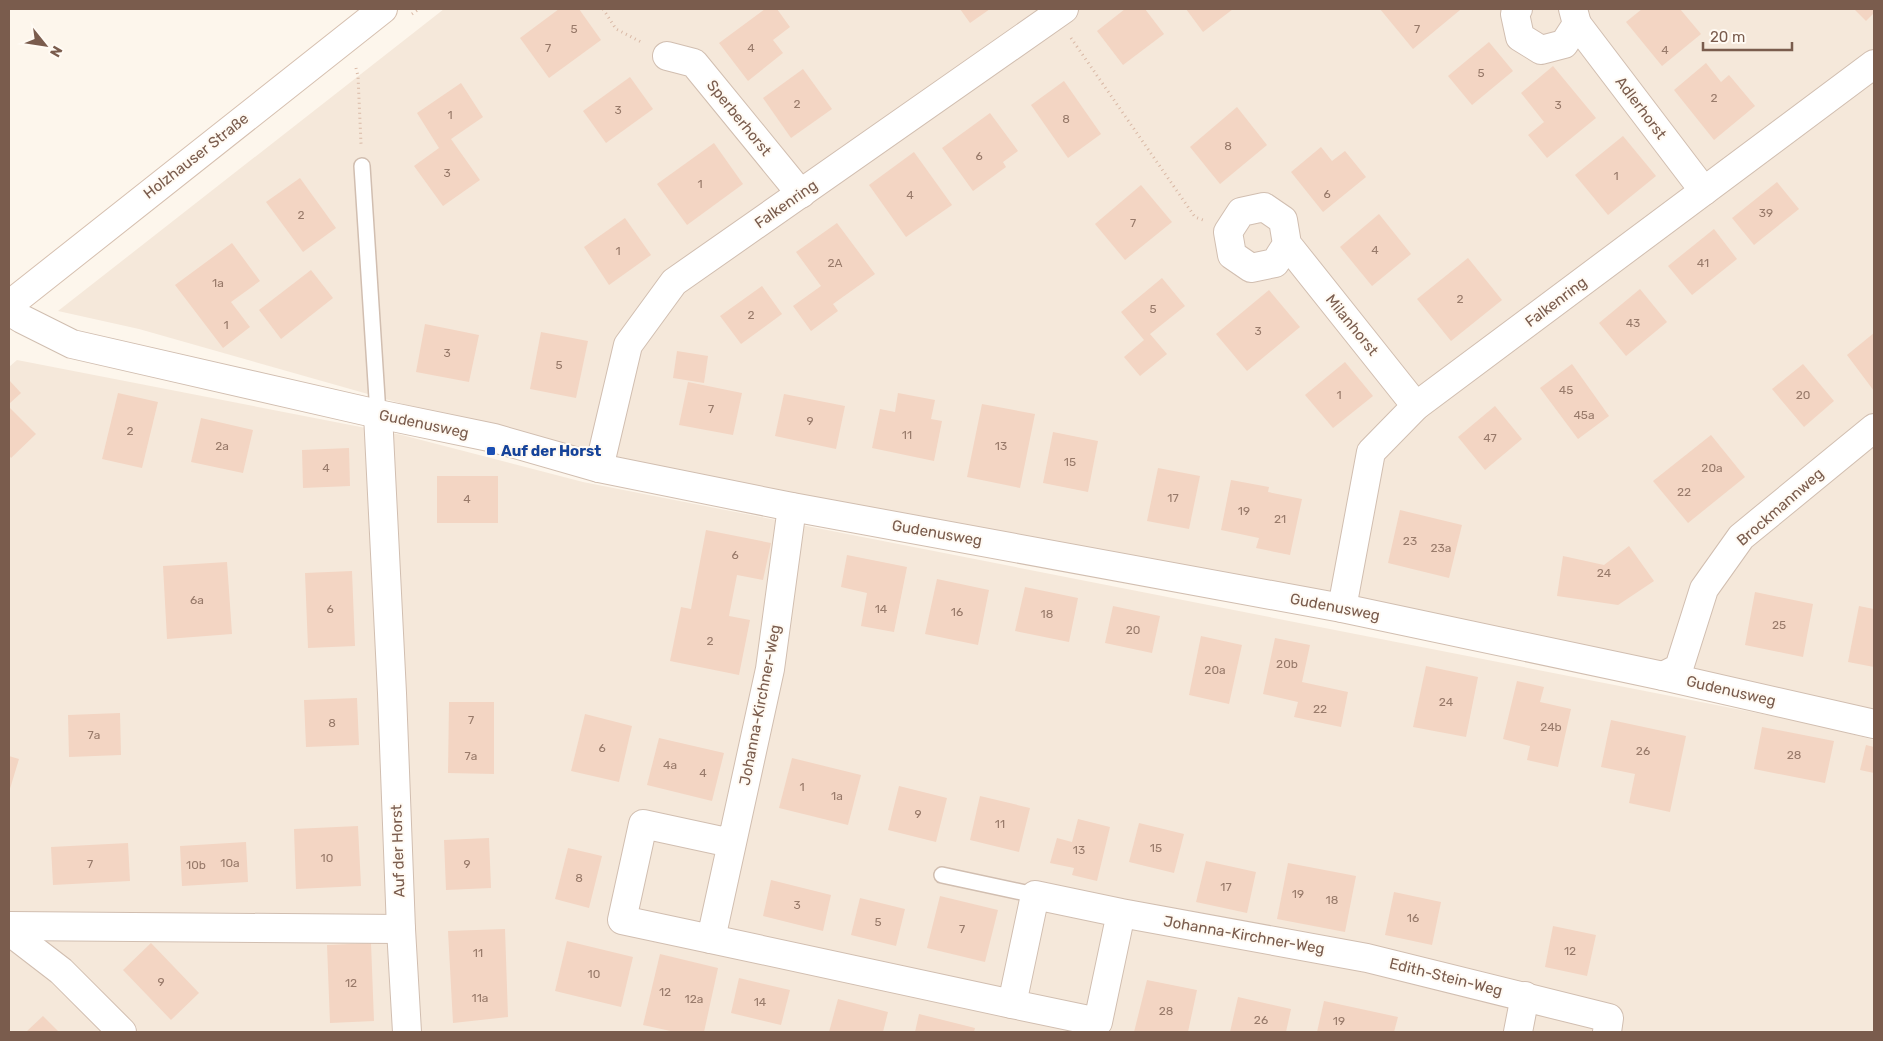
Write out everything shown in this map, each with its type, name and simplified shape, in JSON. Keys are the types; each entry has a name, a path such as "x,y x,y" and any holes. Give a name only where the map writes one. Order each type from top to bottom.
{"street":[{"name":"Adlerhorst","path":"1518,9 1515,14 1520,37 1541,50 1564,44 1575,16"},
{"name":"Falkenring","path":"599,468 628,345 674,282 801,194 1056,11"},
{"name":"Holzhauser Straße","path":"9,305 370,13"},
{"name":"Adlerhorst","path":"1575,16 1704,191"},
{"name":"Sperberhorst","path":"667,56 694,63 801,194"},
{"name":"Falkenring","path":"1342,608 1371,452 1416,406 1874,64"},
{"name":"Milanhorst","path":"1228,232 1240,212 1264,207 1283,220 1287,244 1416,406"},
{"path":"1228,232 1232,254 1251,268 1275,263 1287,244"},
{"name":"Gudenusweg","path":"9,311 72,344 378,414 494,438 599,468 792,507 1342,608 1663,676 1874,724"},
{"name":"Auf der Horst","path":"378,414 407,1032"},
{"name":"Brockmannweg","path":"1663,676 1679,668 1704,589 1741,537 1874,428"},
{"name":"Johanna-Kirchner-Weg","path":"711,939 770,669 792,507"},
{"path":"731,843 643,824 622,920 1012,1004 1100,1027 1121,913"},
{"path":"1012,1004 1035,895"},
{"name":"Johanna-Kirchner-Weg","path":"1035,895 1121,913 1367,958"},
{"path":"9,926 401,929"},
{"path":"9,931 61,971 122,1032"},
{"name":"Edith-Stein-Weg","path":"1367,958 1610,1018 1607,1032"},
{"path":"1518,1032 1525,996"}],"lane":[{"path":"362,166 378,414"},
{"path":"942,875 1035,895"}],"path":[{"path":"603,9 616,29 667,56"},
{"path":"1056,11 1195,217 1228,232"},
{"path":"356,66 362,166"}],"shaded area":[{"path":"444,9 1874,9 1874,717 590,457 139,329 58,311"},
{"path":"17,360 402,435 583,482 1813,724 1874,740 1874,1032 9,1032 9,367"}],"building":[{"path":"559,9 579,9 601,40 549,78 520,38"},
{"path":"765,9 777,9 790,27 773,40 783,53 748,81 719,43"},
{"path":"960,9 990,9 970,23"},
{"path":"1125,9 1145,9 1164,34 1123,65 1097,31"},
{"path":"1186,9 1233,9 1203,32"},
{"path":"1380,9 1459,9 1460,10 1413,49"},
{"path":"1642,9 1680,9 1701,34 1662,66 1626,22"},
{"path":"1854,9 1874,9 1874,13 1866,21"},
{"path":"1489,42 1513,71 1472,105 1448,76"},
{"path":"1706,63 1721,82 1729,75 1755,106 1714,140 1674,90"},
{"path":"1553,66 1596,118 1547,158 1528,135 1544,122 1521,93"},
{"path":"803,69 832,109 791,138 763,98"},
{"path":"630,77 653,109 606,143 583,111"},
{"path":"1064,81 1101,134 1068,158 1031,105"},
{"path":"461,83 483,117 451,139 480,180 443,206 414,166 439,148 417,113"},
{"path":"1237,107 1267,145 1220,184 1190,147"},
{"path":"990,113 1018,151 1003,162 1006,167 973,191 942,148"},
{"path":"1623,136 1656,176 1608,215 1575,175"},
{"path":"714,143 743,184 687,225 657,184"},
{"path":"1321,147 1332,161 1345,151 1366,177 1323,212 1291,172"},
{"path":"914,152 952,205 906,237 869,185"},
{"path":"300,178 336,228 303,252 266,202"},
{"path":"1777,182 1799,209 1754,245 1732,218"},
{"path":"1141,185 1172,222 1125,260 1095,224"},
{"path":"1379,214 1411,254 1372,286 1340,247"},
{"path":"625,218 651,255 609,285 584,247"},
{"path":"837,223 875,274 833,304 838,311 811,331 793,306 821,286 796,252"},
{"path":"1714,229 1737,259 1692,295 1668,266"},
{"path":"232,243 260,281 231,302 250,327 223,348 175,285"},
{"path":"1468,258 1502,300 1451,341 1417,299"},
{"path":"311,270 333,298 281,339 259,310"},
{"path":"1162,278 1185,306 1150,334 1167,354 1140,376 1124,357 1144,340 1121,312"},
{"path":"762,286 782,314 741,344 720,316"},
{"path":"1640,289 1667,322 1626,356 1599,323"},
{"path":"1269,290 1300,327 1247,371 1216,334"},
{"path":"425,324 479,335 469,382 416,372"},
{"path":"541,332 588,341 576,398 530,389"},
{"path":"1874,333 1874,391 1847,355"},
{"path":"677,351 708,356 704,383 673,378"},
{"path":"1345,362 1373,396 1333,428 1305,395"},
{"path":"1572,364 1609,416 1578,439 1540,388"},
{"path":"1803,364 1834,401 1804,427 1772,389"},
{"path":"9,380 21,393 9,404"},
{"path":"688,382 742,393 733,435 679,425"},
{"path":"118,393 158,402 142,468 102,459"},
{"path":"898,393 935,400 931,419 942,421 934,461 872,448 880,409 895,412"},
{"path":"784,394 845,406 836,449 775,436"},
{"path":"982,404 1035,414 1020,488 967,477"},
{"path":"1495,406 1522,439 1485,470 1458,437"},
{"path":"9,407 36,434 11,458 9,455"},
{"path":"201,418 253,430 243,473 191,462"},
{"path":"1053,432 1098,441 1088,492 1043,483"},
{"path":"1711,435 1745,477 1688,523 1653,481"},
{"path":"349,448 350,486 303,488 302,450"},
{"path":"1158,468 1200,476 1189,529 1147,521"},
{"path":"437,476 498,476 498,523 437,523"},
{"path":"1231,480 1269,487 1268,492 1302,499 1290,555 1256,548 1259,538 1221,530"},
{"path":"1400,510 1462,525 1449,578 1388,563"},
{"path":"706,530 771,543 763,580 737,575 729,616 750,620 739,675 670,661 681,607 691,609"},
{"path":"1629,546 1654,581 1618,605 1557,596 1563,556 1604,565"},
{"path":"847,555 907,567 894,632 861,626 867,593 841,587"},
{"path":"227,562 232,634 167,639 163,566"},
{"path":"352,571 355,646 308,648 305,573"},
{"path":"937,579 989,590 978,645 925,634"},
{"path":"1025,587 1078,598 1069,642 1015,631"},
{"path":"1755,592 1813,604 1803,657 1745,645"},
{"path":"1113,606 1160,616 1152,653 1105,643"},
{"path":"1859,606 1874,609 1874,667 1848,662"},
{"path":"1201,636 1242,645 1229,704 1189,695"},
{"path":"1275,638 1310,645 1302,682 1348,692 1341,727 1294,717 1298,702 1263,694"},
{"path":"1426,666 1478,677 1466,737 1413,727"},
{"path":"1517,681 1544,687 1540,702 1571,709 1558,767 1527,760 1530,746 1503,739"},
{"path":"357,698 359,745 306,747 304,700"},
{"path":"449,702 494,702 494,774 448,773"},
{"path":"120,713 121,755 69,757 68,715"},
{"path":"585,714 632,726 619,782 571,771"},
{"path":"1611,720 1686,736 1670,812 1629,803 1635,774 1601,767"},
{"path":"1762,727 1834,741 1825,783 1754,769"},
{"path":"659,738 724,753 712,801 647,785"},
{"path":"1866,745 1874,747 1874,773 1860,770"},
{"path":"9,756 19,759 9,792"},
{"path":"792,758 861,775 848,825 779,808"},
{"path":"899,786 947,798 936,842 888,830"},
{"path":"980,796 1030,808 1019,852 970,840"},
{"path":"1078,819 1110,827 1097,881 1072,875 1074,868 1050,863 1057,838 1072,842"},
{"path":"1139,823 1184,834 1174,873 1129,862"},
{"path":"358,826 361,886 296,889 294,829"},
{"path":"489,838 491,888 446,890 444,840"},
{"path":"246,842 248,882 182,886 180,846"},
{"path":"128,843 130,881 53,885 51,847"},
{"path":"568,848 602,856 589,908 555,899"},
{"path":"1206,861 1256,872 1247,913 1196,902"},
{"path":"1288,863 1356,876 1345,932 1277,919"},
{"path":"771,880 831,895 823,931 763,916"},
{"path":"1394,892 1441,902 1432,945 1385,935"},
{"path":"940,896 998,910 985,962 927,948"},
{"path":"860,898 905,909 896,946 851,935"},
{"path":"1553,926 1596,935 1587,976 1545,967"},
{"path":"505,929 508,1017 453,1023 448,931"},
{"path":"567,941 633,957 621,1007 555,991"},
{"path":"151,943 199,993 171,1020 123,970"},
{"path":"371,943 374,1021 330,1023 327,945"},
{"path":"660,954 718,968 704,1032 675,1032 643,1025"},
{"path":"739,978 790,990 781,1025 731,1013"},
{"path":"1147,980 1197,990 1188,1032 1134,1032"},
{"path":"1238,997 1291,1009 1286,1032 1230,1032"},
{"path":"838,999 888,1012 883,1032 829,1032"},
{"path":"1324,1001 1398,1017 1394,1032 1317,1032"},
{"path":"919,1014 975,1028 974,1032 915,1032"},
{"path":"43,1016 59,1032 26,1032"}],"place":[{"name":"Auf der Horst","path":"491,451"}]}
